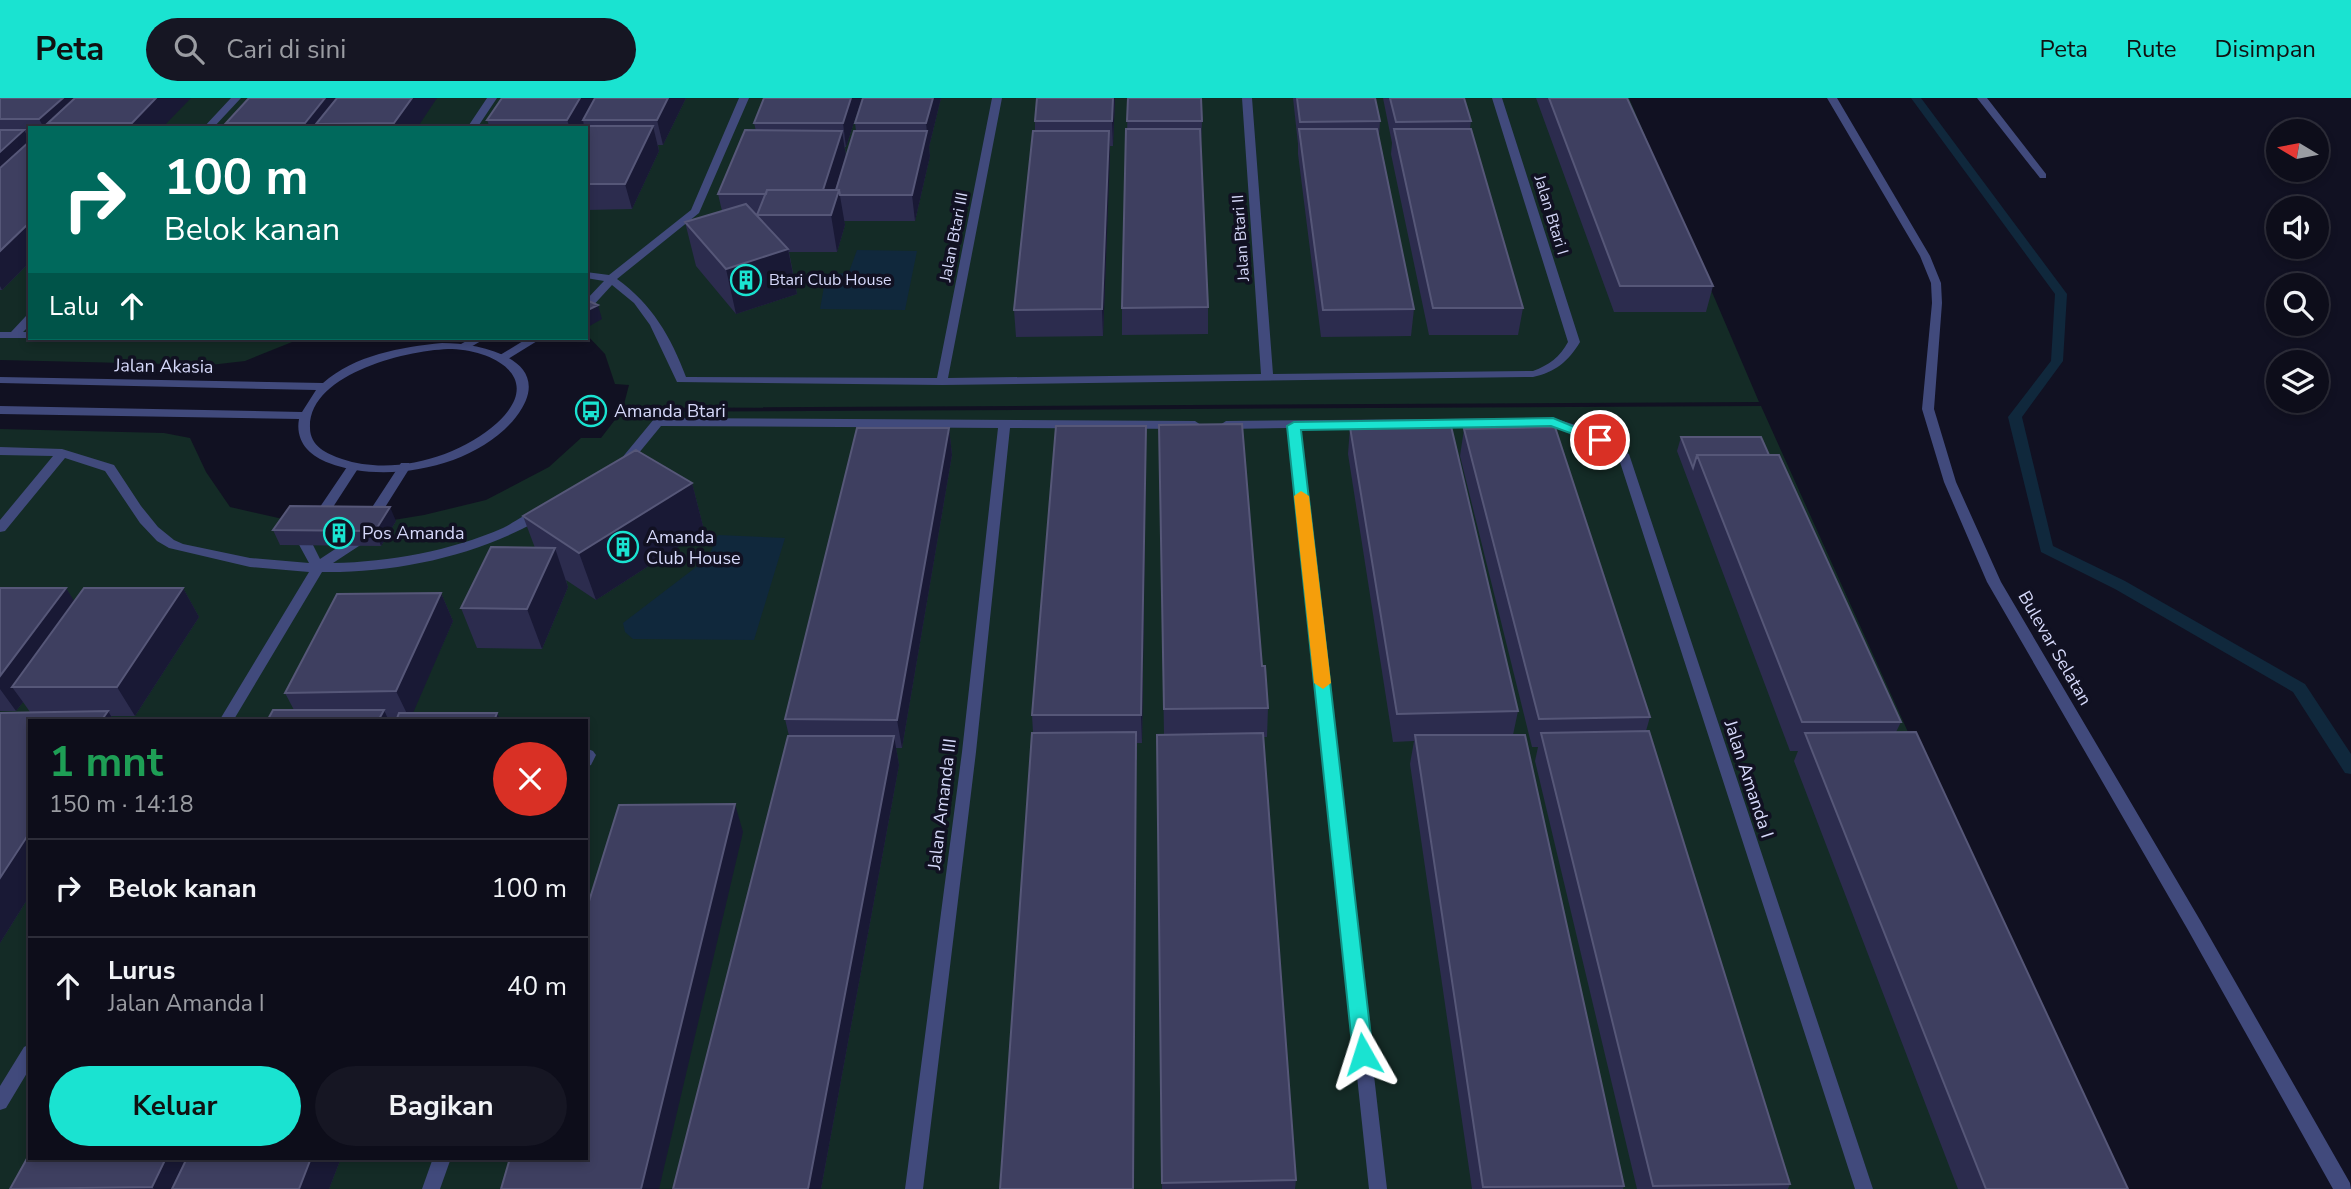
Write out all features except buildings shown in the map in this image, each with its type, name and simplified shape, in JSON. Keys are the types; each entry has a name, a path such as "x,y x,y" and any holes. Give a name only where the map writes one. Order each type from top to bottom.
{"street":[{"path":"210,126 236,98"},
{"path":"473,126 492,98"},
{"path":"588,305 611,279 695,211 744,98"},
{"name":"Jalan Btari III","path":"942,382 997,98"},
{"name":"Jalan Btari II","path":"1247,98 1267,375"},
{"name":"Jalan Btari I","path":"1267,375 1533,374 1546,371 1567,357 1574,342 1496,98"},
{"name":"Bulevar Selatan","path":"1832,98 1925,256 1936,283 1937,303 1928,409 1950,482 1994,582 2194,925 2343,1189"},
{"path":"1982,98 2043,176"},
{"path":"588,275 611,279 647,309 668,344 681,380 942,382 1267,375"},
{"path":"588,285 611,279"},
{"path":"13,335 28,320"},
{"path":"0,335 28,335"},
{"path":"466,346 476,340"},
{"path":"504,357 533,340"},
{"path":"442,345 466,346 504,357 515,367 522,380 515,409 484,438 434,460 405,466 353,467 318,453 307,442 303,430 305,416 313,401 345,373 391,354 442,345"},
{"name":"Jalan Akasia","path":"0,380 327,387"},
{"path":"0,410 305,416"},
{"path":"610,474 621,468 658,422 1294,426 1378,1189"},
{"name":"Jalan Amanda I","path":"1294,426 1553,422 1578,430 1623,454 1864,1189"},
{"name":"Jalan Amanda III","path":"914,1189 969,752 1004,424"},
{"path":"0,451 62,453 110,468 127,499 168,543 247,564 363,568 456,549 533,519 555,506"},
{"path":"0,528 62,453"},
{"path":"227,719 318,567 357,541 405,466"},
{"path":"318,567 304,541 353,467"},
{"path":"0,1102 28,1055"},
{"path":"431,1189 441,1160"}],"green space":[{"path":"0,98 1629,98 1759,402 623,408 629,385 615,384 605,354 588,336 588,126 28,126 28,340 297,340 245,361 210,365 0,360"},
{"path":"1761,406 2114,1189 0,1189 0,429 164,433 190,438 206,472 230,507 314,526 369,524 424,515 486,500 549,467 581,438 601,438 621,412"}],"water":[{"path":"857,250 917,251 905,310 820,309 825,281 832,275 849,272"},
{"path":"718,535 785,538 754,640 633,639 625,632 623,623 708,558"}],"waterway":[{"path":"1916,98 2061,294 2057,361 2015,417 2046,549 2120,585 2299,688 2351,768"}],"slow traffic":[{"path":"1301,496 1323,683"}],"place":[{"name":"Btari Club House","path":"746,280"},
{"name":"Amanda Btari","path":"591,411"},
{"name":"Pos Amanda","path":"339,533"},
{"name":"Amanda Club House","path":"623,547"}],"route":[{"path":"1363,1054 1294,426 1553,422 1600,440"}]}
